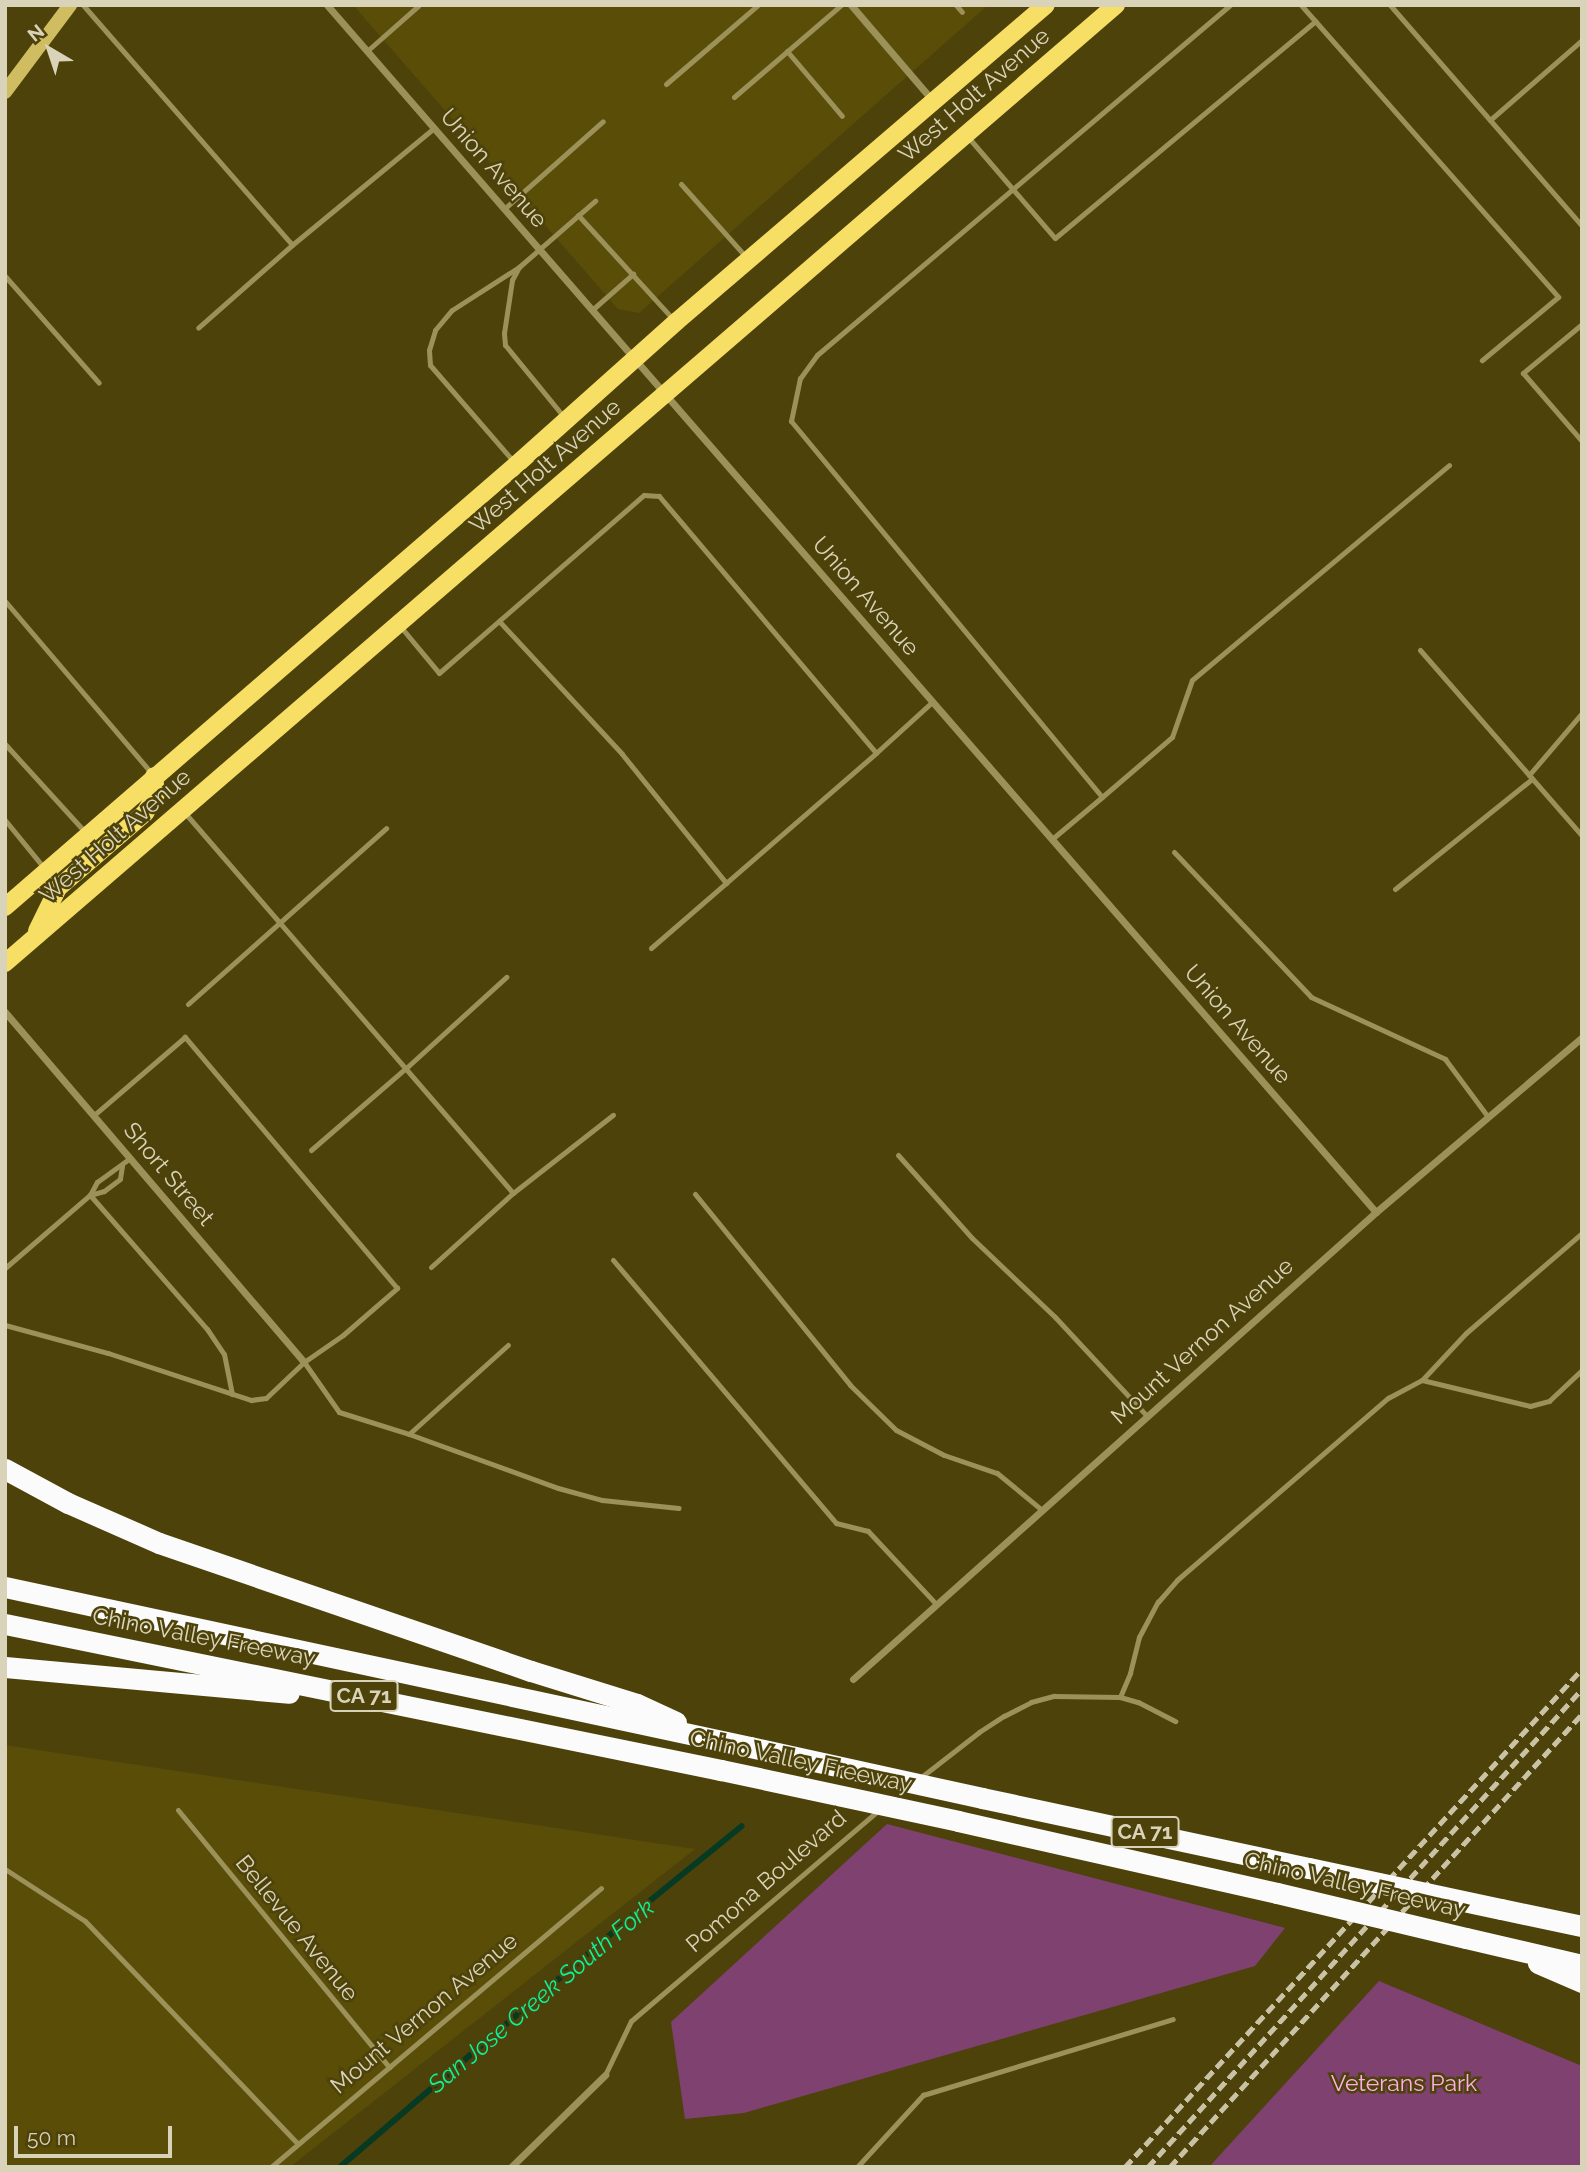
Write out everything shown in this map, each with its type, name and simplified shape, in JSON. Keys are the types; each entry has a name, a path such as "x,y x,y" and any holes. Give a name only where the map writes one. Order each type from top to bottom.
{"highway":[{"path":"5,1469 68,1503 159,1543 531,1671 637,1704 710,1738"},
{"name":"Chino Valley Freeway","path":"5,1587 362,1666 710,1738 1582,1926"},
{"name":"Chino Valley Freeway","path":"5,1624 404,1704 958,1821 1582,1965"},
{"path":"5,1667 404,1704"},
{"path":"1508,1948 1582,1982"}],"main road":[{"name":"West Holt Avenue","path":"5,907 516,465 676,322 1046,5"},
{"name":"West Holt Avenue","path":"5,963 1116,5"},
{"path":"33,939 58,888 145,813 156,794 154,776"}],"street":[{"path":"5,92 70,5"},
{"name":"Union Avenue","path":"327,5 1376,1212"},
{"path":"851,5 933,102"},
{"name":"Short Street","path":"5,1012 304,1362"},
{"name":"Mount Vernon Avenue","path":"853,1679 1376,1212 1582,1037"},
{"name":"Pomona Boulevard","path":"511,2167 605,2074"}],"lane":[{"path":"83,5 292,246"},
{"path":"367,51 419,5"},
{"path":"666,84 758,5"},
{"path":"734,97 841,5"},
{"path":"956,5 962,12"},
{"path":"1102,797 792,421 800,378 817,355 1230,5"},
{"path":"1301,5 1558,297 1482,360"},
{"path":"1390,5 1582,226"},
{"path":"966,134 1055,238 1315,21"},
{"path":"1490,120 1582,40"},
{"path":"787,51 842,116"},
{"path":"504,209 603,121"},
{"path":"198,328 434,128"},
{"path":"681,184 748,260"},
{"path":"516,465 430,365 429,350 435,330 452,310 519,267 595,201"},
{"path":"578,215 676,322"},
{"path":"519,267 512,280 503,333 505,345 566,420"},
{"path":"592,310 633,274"},
{"path":"5,276 99,383"},
{"path":"1582,324 1523,373 1582,441"},
{"path":"1052,839 1172,737 1192,680 1448,465"},
{"path":"398,624 439,673 644,495 659,496 876,753"},
{"path":"5,601 154,776"},
{"path":"499,621 622,754 726,883"},
{"path":"1420,650 1582,836"},
{"path":"651,948 932,702"},
{"path":"1395,889 1530,777 1582,713"},
{"path":"5,744 87,835"},
{"path":"183,810 513,1194"},
{"path":"5,820 46,871"},
{"path":"188,1004 386,828"},
{"path":"1174,852 1311,997 1445,1059 1488,1117"},
{"path":"311,1150 506,977"},
{"path":"5,1325 108,1353 250,1400 266,1398 304,1362 343,1335 397,1288 184,1037 94,1115"},
{"path":"431,1267 513,1194 612,1115"},
{"path":"898,1155 972,1238 1055,1317 1147,1416"},
{"path":"5,1268 90,1195 97,1182 130,1158"},
{"path":"90,1195 104,1191 120,1179 122,1166"},
{"path":"695,1194 850,1385 896,1430 944,1455 997,1472 1042,1510"},
{"path":"90,1195 207,1329 224,1354 232,1394"},
{"path":"1120,1697 1130,1673 1139,1637 1158,1602 1177,1580 1388,1398 1422,1380 1466,1333 1582,1233"},
{"path":"613,1260 836,1523 868,1531 936,1604"},
{"path":"409,1434 508,1345"},
{"path":"304,1362 339,1412 569,1491 602,1500 679,1508"},
{"path":"1422,1380 1530,1406 1549,1401 1582,1370"},
{"path":"906,1789 979,1732 1031,1702 1054,1696 1120,1697 1138,1702 1175,1721"},
{"name":"Pomona Boulevard","path":"605,2074 631,2021 851,1831 895,1798"},
{"name":"Bellevue Avenue","path":"178,1810 389,2067"},
{"path":"5,1869 85,1921 298,2144"},
{"name":"Mount Vernon Avenue","path":"271,2167 601,1888"},
{"path":"856,2167 923,2095 1173,2018"}],"shaded area":[{"path":"353,5 988,5 639,313 618,309"},
{"path":"5,1745 695,1849 290,2167 5,2167"}],"green space":[{"path":"887,1824 1285,1928 1255,1966 744,2113 685,2119 671,2022"},
{"name":"Veterans Park","path":"1379,1981 1582,2066 1582,2167 1209,2167"}],"waterway":[{"name":"San Jose Creek South Fork","path":"340,2167 636,1912 742,1826"}],"railway":[{"path":"1125,2167 1582,1669"},
{"path":"1148,2167 1582,1689"},
{"path":"1170,2167 1582,1714"}]}
